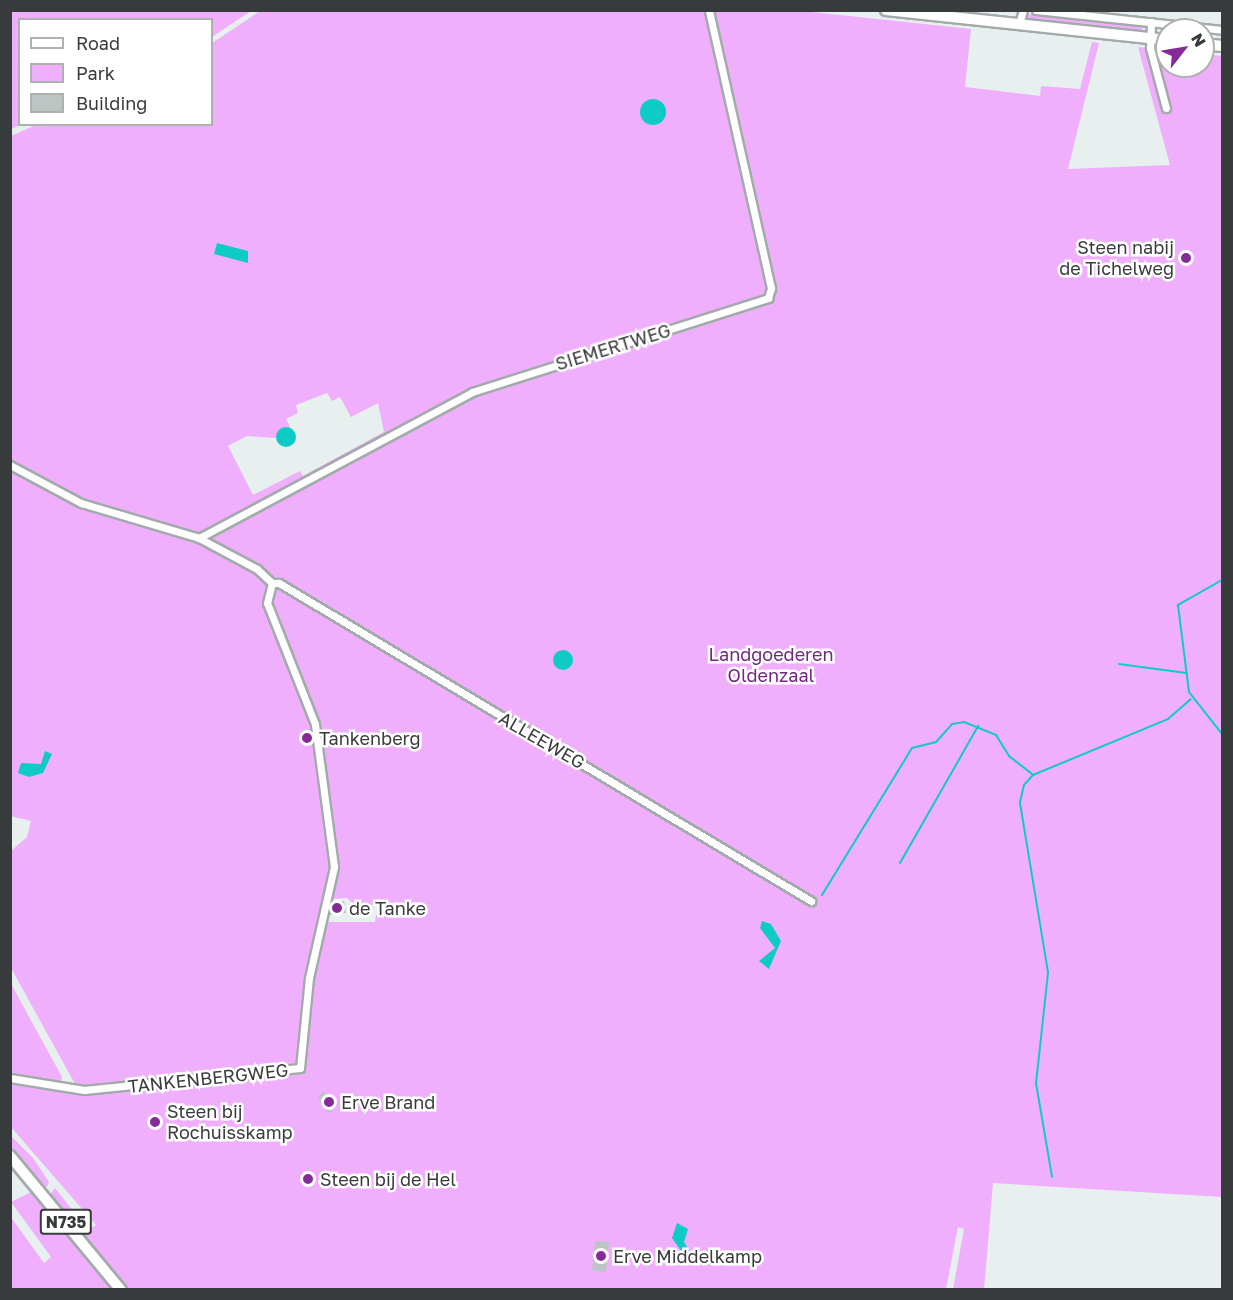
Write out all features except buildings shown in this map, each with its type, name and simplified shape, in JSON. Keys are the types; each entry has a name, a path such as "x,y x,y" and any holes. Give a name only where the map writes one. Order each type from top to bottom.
{"main road":[{"path":"886,10 1155,39"},
{"name":"N735","path":"10,1156 121,1290"}],"street":[{"name":"SIEMERTWEG","path":"199,538 472,392 768,298 771,288 709,10"},
{"path":"1019,24 1023,10"},
{"path":"1036,10 1222,30"},
{"path":"1151,22 1149,38 1166,108"},
{"path":"10,465 81,503 199,538 257,569 272,583"},
{"name":"ALLEEWEG","path":"272,583 289,589 811,901"},
{"name":"TANKENBERGWEG","path":"10,1078 84,1090 300,1068 309,978 334,867 315,724 267,603 272,583"}],"green space":[{"path":"11,10 251,11 213,36 213,18 18,18 18,126 11,129"},
{"name":"Landgoederen Oldenzaal","path":"793,10 971,29 965,87 1040,96 1041,86 1080,89 1092,42 1099,43 1068,169 1170,165 1138,47 1155,49 1155,78 1215,78 1215,55 1222,56 1222,1197 993,1183 984,1290 953,1289 964,1229 958,1227 946,1289 11,1289 10,1216 44,1263 51,1257 11,1202 33,1191 49,1196 55,1188 88,1230 96,1225 11,1127 11,1083 80,1093 11,968 11,851 27,837 31,821 10,816 11,136 34,126 213,126 213,42 260,11","holes":["327,393 332,401 340,397 351,417 378,403 384,432 303,476 300,471 253,495 228,446 247,436 275,438 290,427 286,419 298,413 296,405","347,898 354,904 388,906 387,914 376,915 375,922 324,922 331,899"]},
{"path":"1027,14 1140,26 1145,32 1024,20"},
{"path":"10,982 62,1077 60,1085 11,1075"},
{"path":"10,1135 33,1158 49,1182 47,1187 41,1186 11,1149"}],"water":[{"path":"653,99 662,103 666,112 662,121 653,125 644,121 640,112 644,103"},
{"path":"217,243 248,251 248,263 214,254"},
{"path":"286,427 293,430 296,437 293,444 286,447 279,444 276,437 279,430"},
{"path":"559,650 567,650 573,656 573,664 567,670 559,670 553,664 553,656"},
{"path":"45,751 52,754 43,773 29,777 18,773 21,763 41,764"},
{"path":"762,921 771,924 781,941 769,969 759,961 775,948 760,928"},
{"path":"677,1223 688,1229 684,1242 693,1257 689,1262 672,1238"}],"waterway":[{"path":"1222,580 1178,605 1189,692 1222,734"},
{"path":"1119,664 1186,673"},
{"path":"822,895 912,748 936,742 952,724 964,722 996,735 1009,756 1033,775 1168,719 1191,699"},
{"path":"900,863 978,726"},
{"path":"1033,775 1024,785 1020,803 1048,973 1036,1083 1052,1177"}],"place":[{"name":"Steen nabij de Tichelweg","path":"1186,258"},
{"name":"Tankenberg","path":"307,738"},
{"name":"de Tanke","path":"337,908"},
{"name":"Erve Brand","path":"329,1102"},
{"name":"Steen bij Rochuisskamp","path":"155,1122"},
{"name":"Steen bij de Hel","path":"308,1179"},
{"name":"Erve Middelkamp","path":"601,1256"}]}
